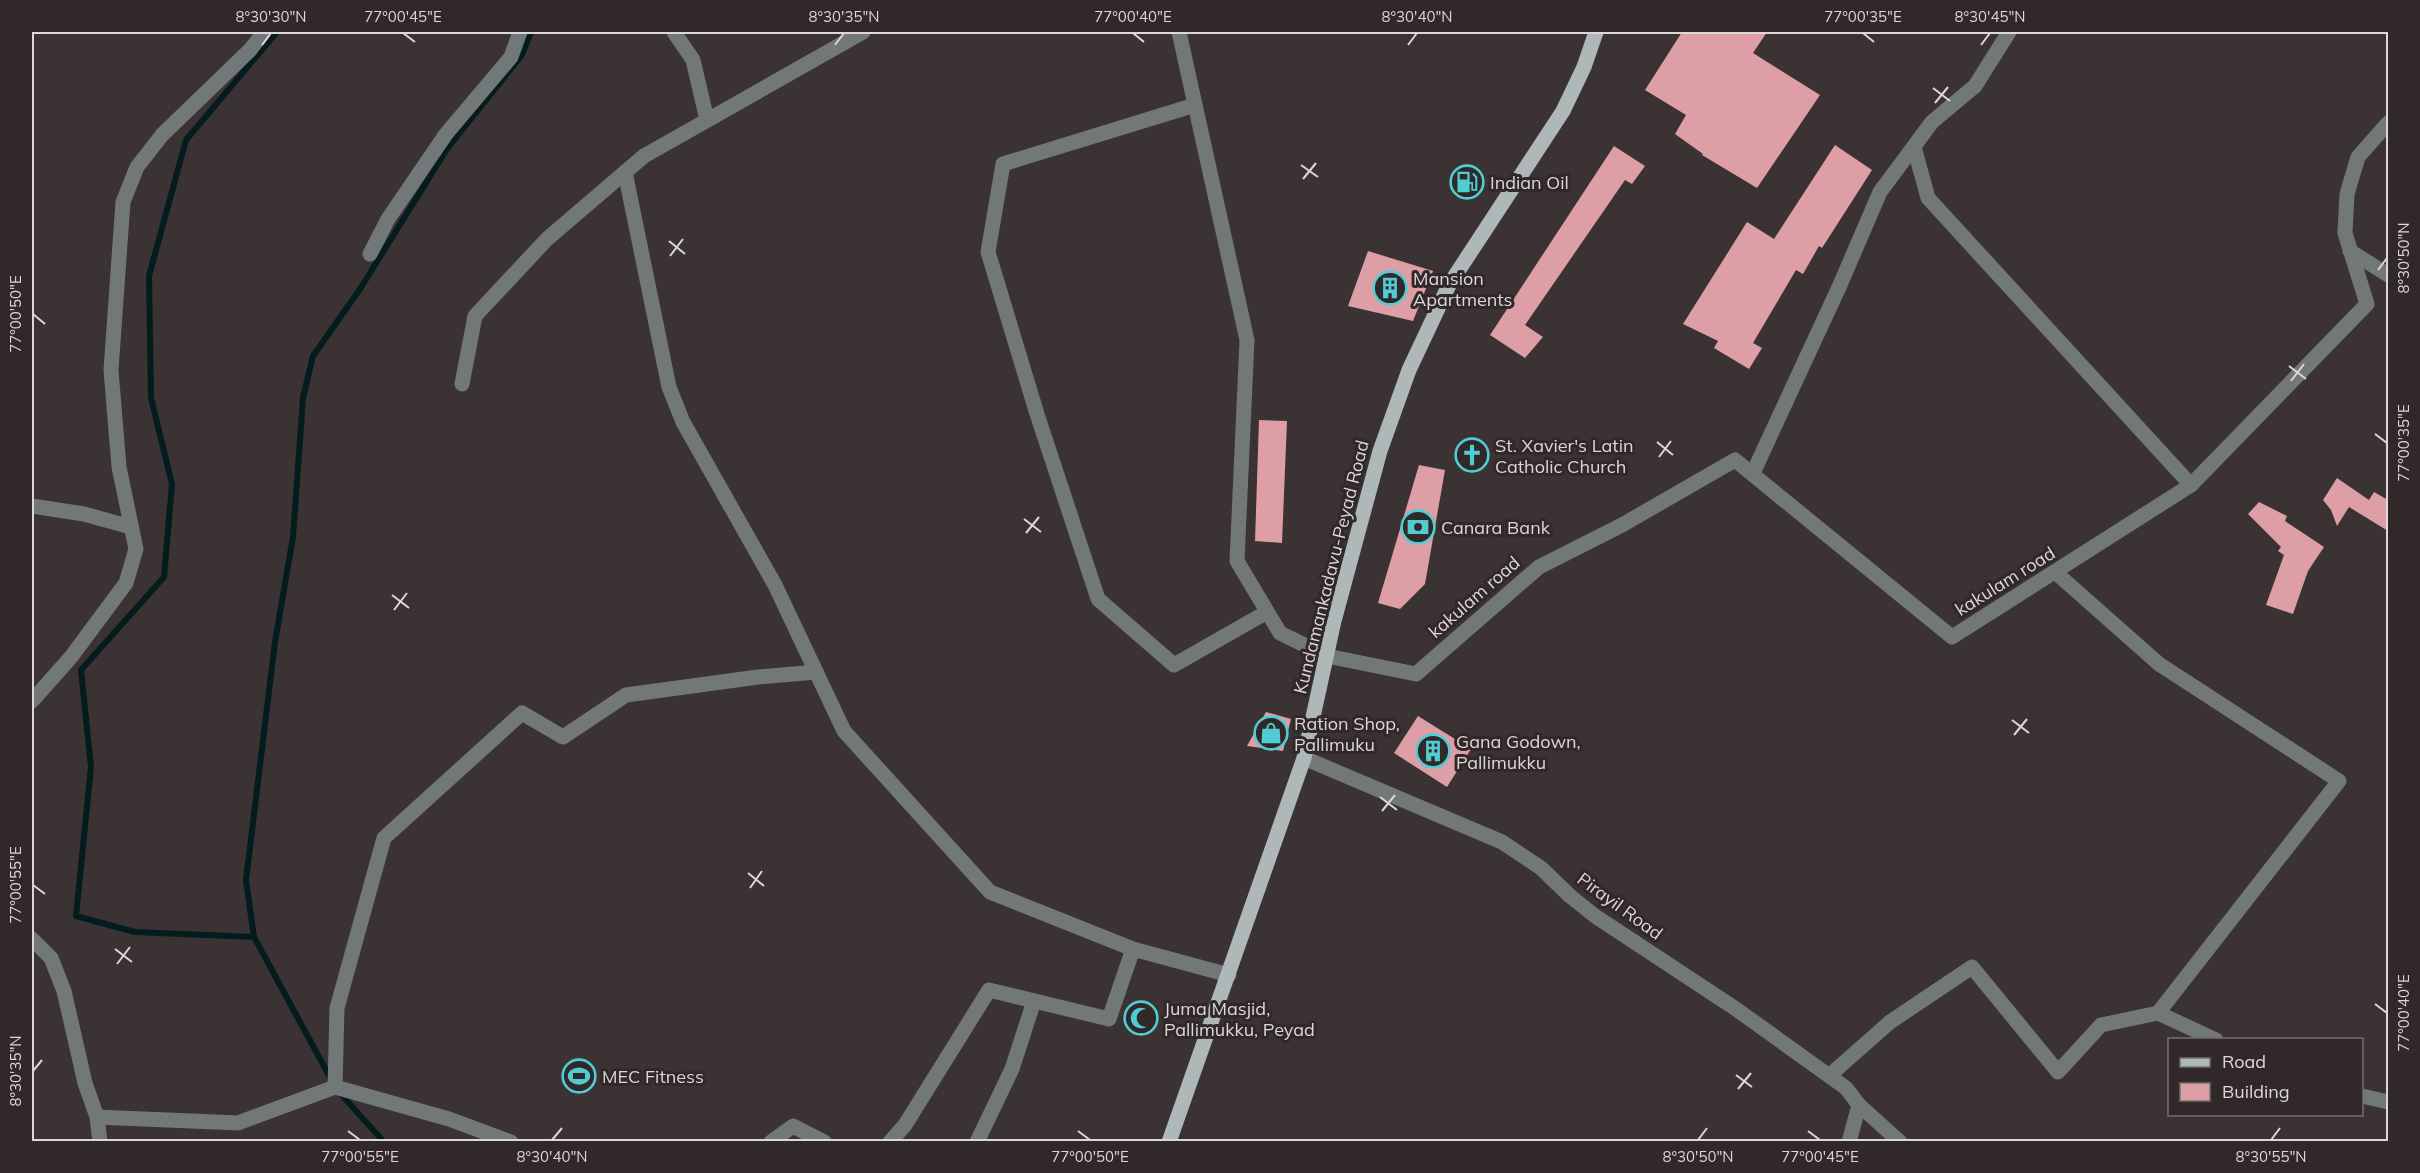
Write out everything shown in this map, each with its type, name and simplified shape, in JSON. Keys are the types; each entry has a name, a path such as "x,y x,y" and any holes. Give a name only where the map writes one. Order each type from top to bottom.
{"main road":[{"name":"Kundamankadavu-Peyad Road","path":"1169,1142 1304,758 1334,621 1380,451 1409,370 1449,285 1563,111 1584,67 1596,32"}],"street":[{"path":"32,701 71,657 126,583 136,549 118,467 111,370 123,202 137,167 162,135 250,50 264,32"},
{"path":"370,254 388,219 446,134 511,57 520,32"},
{"path":"674,32 693,60 707,120"},
{"path":"462,384 476,316 547,239 644,156 863,32"},
{"path":"1179,32 1247,340 1237,561 1280,633 1327,656"},
{"path":"1753,473 1840,285 1880,192 1932,122 1976,86 2009,32"},
{"path":"1195,105 1003,165 988,252 1037,414 1098,599 1174,665 1267,612"},
{"name":"kakulam road","path":"1327,656 1416,674 1539,567 1622,525 1736,460 1952,638 2191,485 2367,304 2345,233 2347,194 2358,157 2388,123"},
{"path":"1914,147 1928,198 2191,485"},
{"path":"625,172 669,387 683,423 775,585 844,731 990,892 1133,949 1229,975"},
{"path":"2350,251 2388,274"},
{"path":"32,506 84,514 131,527"},
{"path":"2055,572 2159,664 2339,781 2158,1013"},
{"path":"335,1087 337,1008 384,838 522,713 563,737 626,695 758,677 816,672"},
{"name":"Pirayil Road","path":"1304,758 1502,842 1541,868 1595,916 1736,1009 1830,1075 1900,1142"},
{"path":"32,939 51,958 64,992 85,1083 97,1117 100,1142"},
{"path":"890,1142 905,1125 989,990 1109,1019 1133,949"},
{"path":"1830,1075 1890,1022 1972,967 2058,1072 2101,1025 2158,1013 2212,1038"},
{"path":"977,1142 1012,1069 1034,1001"},
{"path":"97,1117 238,1123 335,1087 448,1119 511,1142"},
{"path":"2363,1096 2388,1102"},
{"path":"1849,1142 1859,1105"},
{"path":"771,1142 793,1126 824,1142"}],"building":[{"path":"1682,32 1767,32 1753,53 1820,95 1757,188 1702,155 1675,134 1686,115 1645,90"},
{"path":"1835,145 1872,170 1822,248 1819,246 1803,274 1796,270 1753,343 1762,348 1749,369 1714,348 1718,341 1683,324 1747,222 1774,239"},
{"path":"1614,146 1645,166 1632,184 1625,180 1525,325 1543,337 1525,358 1490,335"},
{"name":"Mansion Apartments","path":"1368,251 1433,271 1413,321 1348,306"},
{"path":"1259,420 1287,421 1282,543 1255,541"},
{"name":"Canara Bank","path":"1419,465 1445,470 1425,584 1400,609 1378,603"},
{"path":"2337,478 2369,500 2374,492 2388,500 2388,531 2349,507 2337,526 2331,510 2323,500"},
{"path":"2259,502 2287,516 2285,521 2324,547 2308,571 2293,614 2266,605 2284,555 2278,551 2281,547 2248,514"},
{"name":"Ration Shop, Pallimuku","path":"1266,712 1291,719 1283,751 1247,746"},
{"name":"Gana Godown, Pallimukku","path":"1418,716 1471,749 1447,787 1394,753"}],"waterway":[{"path":"254,937 135,932 76,916 91,767 81,670 164,577 172,484 151,398 149,276 186,140 277,32"},
{"path":"332,1081 254,937 246,880 275,642 293,537 303,398 313,356 360,289 447,149 522,55 531,32"},
{"path":"339,1092 384,1142"}],"place":[{"name":"Indian Oil","path":"1467,182"},
{"name":"Mansion Apartments","path":"1390,288"},
{"name":"St. Xavier's Latin Catholic Church","path":"1472,455"},
{"name":"Canara Bank","path":"1418,527"},
{"name":"Ration Shop, Pallimuku","path":"1271,733"},
{"name":"Gana Godown, Pallimukku","path":"1433,751"},
{"name":"Juma Masjid, Pallimukku, Peyad","path":"1141,1018"},
{"name":"MEC Fitness","path":"579,1076"}]}
